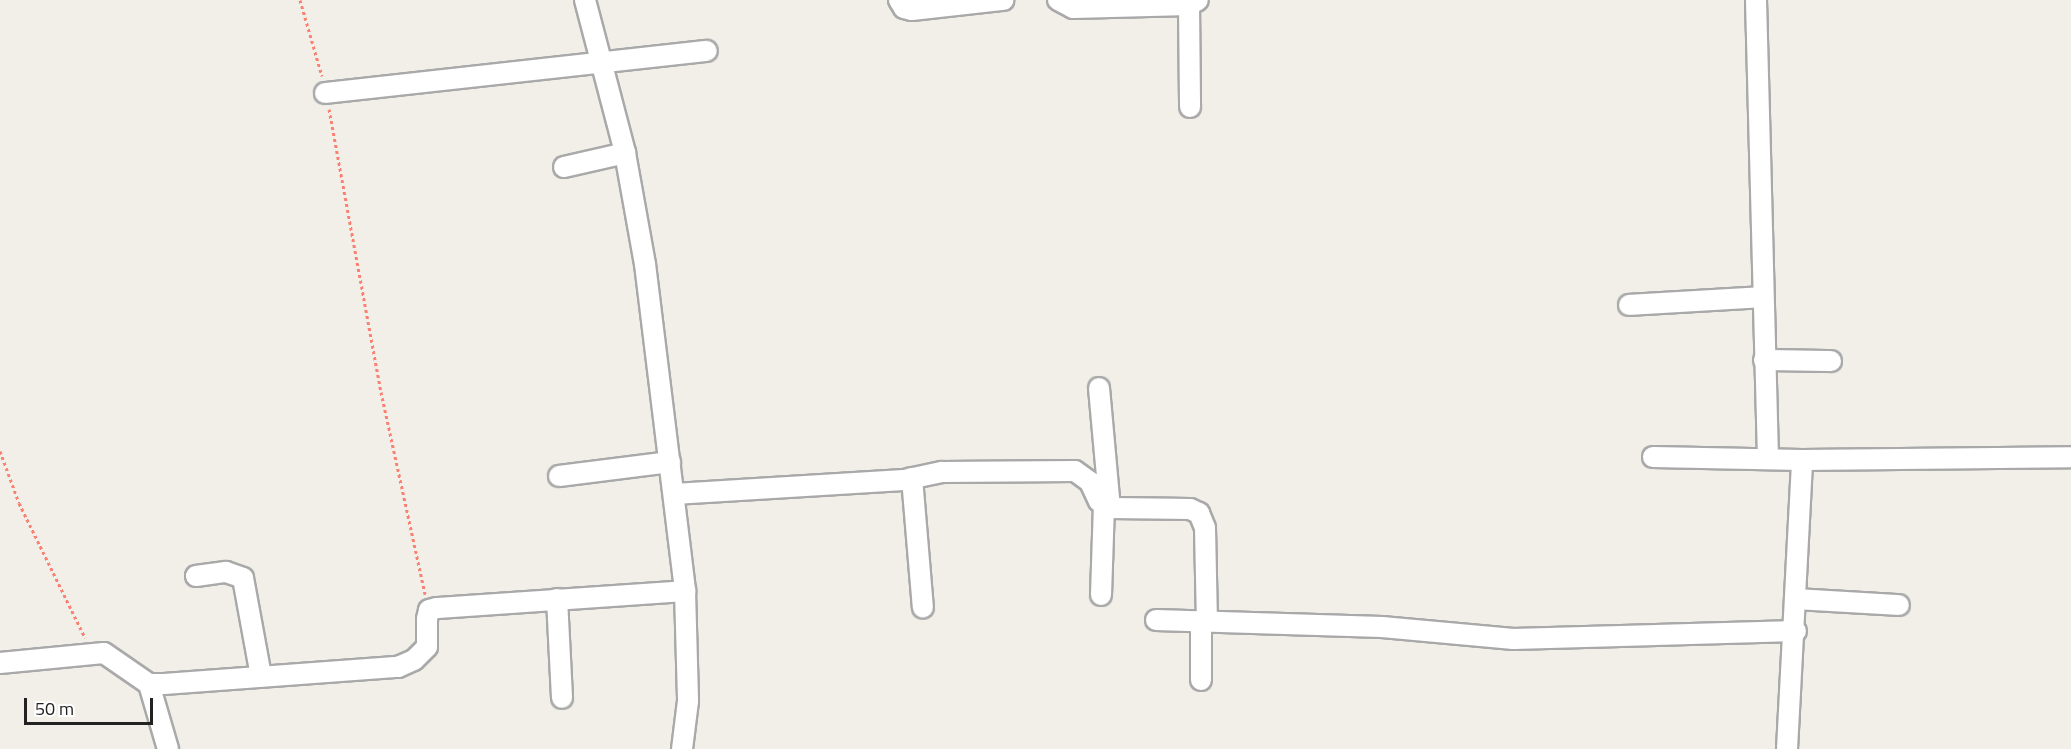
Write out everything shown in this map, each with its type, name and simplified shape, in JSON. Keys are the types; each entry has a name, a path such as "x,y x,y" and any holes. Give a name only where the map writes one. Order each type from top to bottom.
{"street":[{"path":"585,0 624,153 645,264 685,591 688,701 682,749"},
{"path":"898,0 904,8 912,10 1004,0"},
{"path":"1058,0 1073,9 1193,3 1190,107"},
{"path":"1756,0 1767,457"},
{"path":"325,93 706,51"},
{"path":"564,167 624,153"},
{"path":"1629,305 1763,297"},
{"path":"1764,360 1831,361"},
{"path":"1099,388 1107,507 1101,595"},
{"path":"1653,457 1767,457 1802,460 2071,457"},
{"path":"1787,749 1796,631 1802,460"},
{"path":"559,476 670,462"},
{"path":"674,494 912,478 942,472 1075,471 1090,482 1107,507"},
{"path":"912,478 923,608"},
{"path":"1107,507 1190,509 1199,513 1205,528 1201,680"},
{"path":"196,576 226,572 243,578 261,676"},
{"path":"149,684 398,667 414,660 427,647 429,610 685,591"},
{"path":"557,599 562,698"},
{"path":"1797,599 1899,605"},
{"path":"1156,620 1382,627 1513,639 1796,631"},
{"path":"0,663 93,653 113,657 149,684 168,749"}],"path":[{"path":"300,0 315,43 381,392 429,610"},
{"path":"0,451 19,503 93,653"}]}
